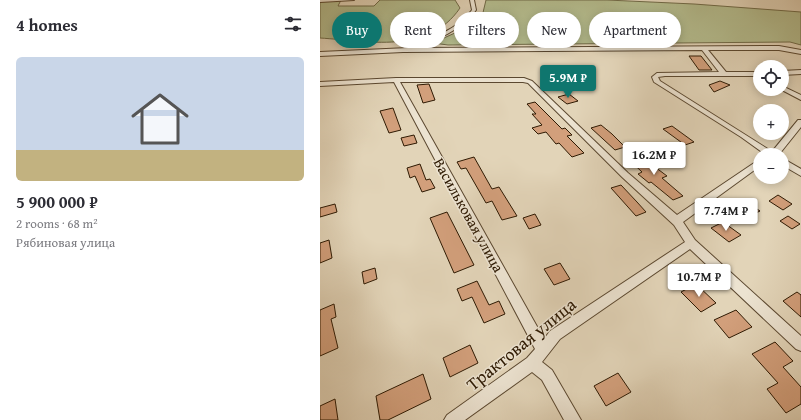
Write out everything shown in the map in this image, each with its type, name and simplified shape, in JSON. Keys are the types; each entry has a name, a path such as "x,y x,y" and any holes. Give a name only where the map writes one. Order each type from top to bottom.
{"street":[{"path":"320,1 352,0"},
{"path":"403,50 441,34 467,19 474,10 472,0"},
{"path":"320,54 403,50 779,48 801,52"},
{"path":"704,49 724,74"},
{"path":"789,73 801,72"},
{"path":"753,75 657,75 655,77 657,82 710,113 762,148"},
{"path":"320,84 396,80 524,80 530,82 625,175 678,222 691,243 801,345"},
{"name":"Васильковая улица","path":"396,80 542,349"},
{"path":"789,92 801,98"},
{"path":"780,148 801,122"},
{"path":"789,165 801,173"},
{"path":"678,222 680,218 753,167"},
{"name":"Трактовая улица","path":"452,420 532,363 555,335 691,243"},
{"path":"532,363 547,375 573,420"}],"green space":[{"path":"341,0 338,6 374,6 380,0 455,0 460,8 457,12 454,12 454,15 446,24 446,12 390,12 390,42 382,42 382,12 332,12 332,39 320,38 320,1"},
{"path":"486,0 607,0 694,4 801,12 801,45 790,42 681,43 681,12 589,12 589,44 581,44 581,12 527,12 527,44 519,44 519,12 483,12"},
{"path":"454,33 454,45 446,45 446,37"}],"building":[{"path":"689,56 701,56 712,70 699,70"},
{"path":"720,81 730,85 714,92 709,85"},
{"path":"429,84 435,100 423,103 417,85"},
{"path":"569,94 578,101 567,104 558,97"},
{"path":"535,102 562,129 565,128 572,135 567,136 584,153 572,157 559,143 556,144 546,132 538,134 532,128 542,125 532,114 536,114 527,104"},
{"path":"393,108 401,130 389,133 380,111"},
{"path":"601,125 625,147 615,150 591,128"},
{"path":"672,126 694,142 685,145 663,129"},
{"path":"414,135 417,143 404,146 401,138"},
{"path":"635,152 652,168 655,167 667,176 662,178 683,196 673,200 651,182 649,183 638,174 642,172 625,156"},
{"path":"474,157 492,189 499,187 517,216 502,220 492,201 486,203 466,168 461,169 457,162"},
{"path":"420,164 426,180 430,179 435,188 422,192 415,176 410,178 407,168"},
{"path":"621,185 646,212 636,216 611,188"},
{"path":"778,195 792,204 783,210 769,201"},
{"path":"746,202 760,211 750,216 737,207"},
{"path":"335,204 337,212 320,217 320,208"},
{"path":"447,212 474,265 454,273 430,218"},
{"path":"535,214 541,225 529,229 523,218"},
{"path":"788,216 800,224 792,229 780,221"},
{"path":"723,222 741,235 729,242 711,228"},
{"path":"329,240 332,258 320,263 320,243"},
{"path":"560,263 570,279 554,285 544,269"},
{"path":"375,268 377,279 364,284 362,272"},
{"path":"477,281 489,305 499,301 505,314 484,323 472,297 462,301 457,289"},
{"path":"696,284 716,303 701,312 681,292"},
{"path":"797,292 801,295 801,317 783,301"},
{"path":"334,304 336,317 331,319 338,348 320,356 320,310"},
{"path":"736,310 752,327 729,338 714,320"},
{"path":"775,342 793,361 783,367 801,387 801,404 786,413 767,389 778,383 752,354"},
{"path":"470,345 478,363 450,377 443,358"},
{"path":"618,373 631,392 606,406 594,386"},
{"path":"423,374 431,399 388,420 380,420 376,396"},
{"path":"335,399 338,420 320,420 320,406"}]}
